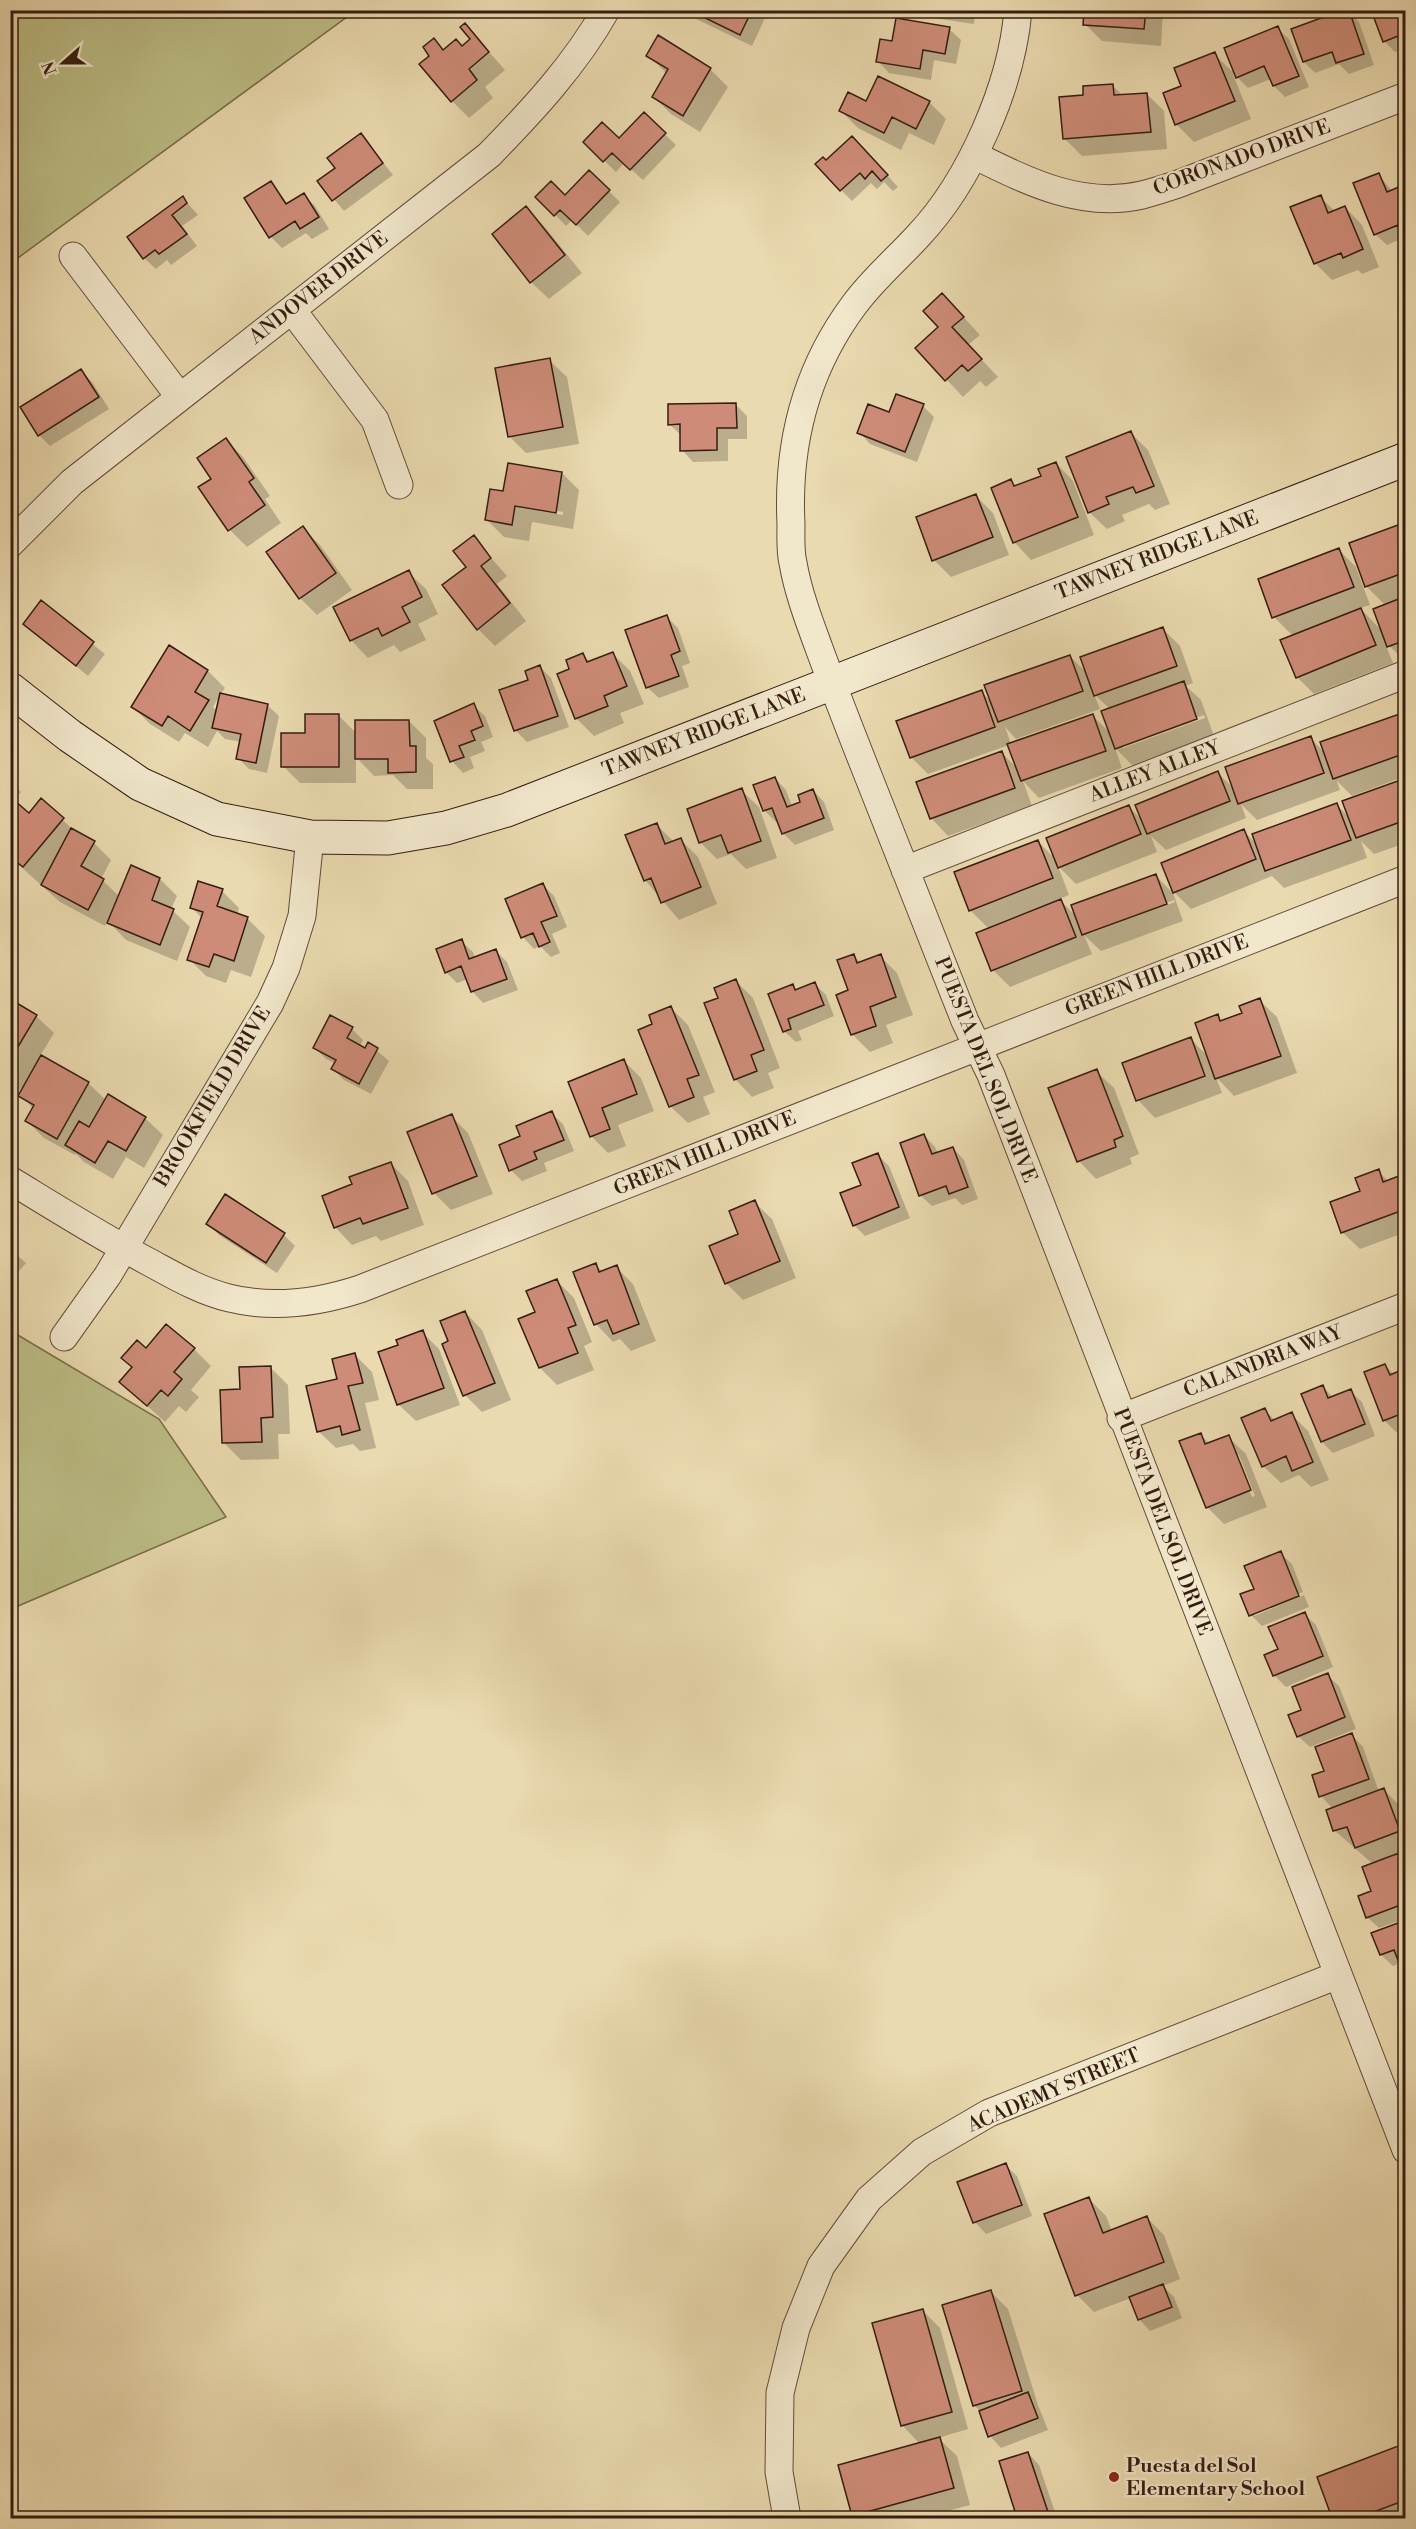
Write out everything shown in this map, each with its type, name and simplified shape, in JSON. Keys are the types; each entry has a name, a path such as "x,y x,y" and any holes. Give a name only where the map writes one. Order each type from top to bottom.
{"street":[{"name":"ANDOVER DRIVE","path":"10,544 72,482 489,155 541,102 595,30 606,10"},
{"name":"PUESTA DEL SOL DRIVE","path":"1018,10 1017,24 997,101 974,155 945,201 919,235 886,267 853,306 820,360 797,423 789,486 792,563 809,622 832,683 965,1021 991,1075 1121,1418 1406,2150"},
{"name":"CORONADO DRIVE","path":"974,155 1029,182 1071,196 1107,199 1141,196 1178,184 1406,96"},
{"path":"73,256 179,396"},
{"path":"292,310 375,420 399,485"},
{"name":"TAWNEY RIDGE LANE","path":"10,689 70,736 140,784 217,819 310,837 388,838 446,828 497,813 1406,459"},
{"name":"ALLEY ALLEY","path":"905,870 1406,674"},
{"name":"BROOKFIELD DRIVE","path":"64,1337 108,1275 270,1003 286,968 302,916 310,837"},
{"name":"GREEN HILL DRIVE","path":"10,1180 123,1248 191,1285 228,1298 274,1304 296,1304 328,1299 360,1289 1406,879"},
{"name":"CALANDRIA WAY","path":"1121,1418 1406,1306"},
{"name":"ACADEMY STREET","path":"787,2518 779,2472 780,2394 794,2339 821,2266 869,2199 922,2152 989,2113 1338,1976"}],"green space":[{"path":"11,10 355,10 355,11 11,263"},
{"path":"11,1331 159,1419 226,1517 11,1609"}],"building":[{"path":"689,10 752,10 740,35"},
{"path":"1084,10 1146,10 1144,29 1083,25"},
{"path":"1343,10 1349,10 1364,54 1336,63 1332,52 1303,62 1291,29"},
{"path":"1371,10 1406,10 1406,33 1383,42"},
{"path":"896,18 950,27 945,54 923,50 920,69 876,62 880,39 892,41"},
{"path":"465,23 489,52 469,69 477,80 451,102 419,64 429,56 423,47 434,38 443,50 456,39 462,46 470,39 460,27"},
{"path":"1278,26 1299,76 1273,86 1264,66 1236,78 1224,48"},
{"path":"658,35 711,68 683,116 652,97 668,69 646,56"},
{"path":"1215,52 1235,101 1175,125 1163,93 1181,86 1174,68"},
{"path":"878,76 930,101 916,129 892,117 884,133 839,111 848,92 866,101"},
{"path":"1113,84 1114,95 1147,93 1151,132 1063,139 1059,97 1083,95 1083,86"},
{"path":"644,112 666,133 630,170 612,153 603,162 583,142 602,122 619,138"},
{"path":"361,133 383,163 332,201 317,181 335,168 327,158"},
{"path":"852,136 888,175 881,181 872,171 865,179 860,173 840,191 815,164 823,157 826,160"},
{"path":"589,170 610,190 576,225 560,210 554,216 535,197 551,181 565,195"},
{"path":"1379,173 1387,192 1406,184 1406,233 1402,235 1398,225 1374,235 1353,183"},
{"path":"271,181 286,204 304,193 319,217 300,229 295,221 269,238 244,198"},
{"path":"1321,195 1328,213 1345,206 1363,249 1343,258 1341,253 1314,264 1290,207"},
{"path":"183,196 187,203 172,215 187,234 159,254 155,250 143,259 127,237"},
{"path":"526,206 565,255 530,283 492,234"},
{"path":"942,293 964,317 952,327 982,359 968,371 962,365 945,381 915,348 938,327 923,311"},
{"path":"550,358 563,427 508,437 495,368"},
{"path":"81,369 99,397 38,436 20,407"},
{"path":"896,394 924,404 905,452 857,433 868,404 889,412"},
{"path":"736,403 737,428 717,428 717,450 680,451 680,424 668,425 668,404"},
{"path":"1131,431 1154,486 1136,493 1133,487 1106,497 1109,504 1088,513 1066,457"},
{"path":"226,438 254,478 249,482 265,505 228,531 198,487 211,479 197,458"},
{"path":"1056,462 1078,517 1013,543 991,488 1011,479 1014,486 1041,476 1038,469"},
{"path":"508,463 562,472 556,513 515,506 512,525 485,520 490,489 503,491"},
{"path":"976,494 993,537 932,561 916,517"},
{"path":"1406,522 1406,572 1365,587 1349,543"},
{"path":"303,526 336,573 299,599 266,552"},
{"path":"474,535 491,558 481,566 510,603 477,630 442,585 466,567 453,551"},
{"path":"1339,548 1354,587 1272,618 1258,579"},
{"path":"409,570 422,597 402,607 410,622 382,636 378,628 350,641 333,607"},
{"path":"1406,596 1406,640 1387,647 1373,609"},
{"path":"41,600 94,642 76,666 23,624"},
{"path":"1361,608 1376,645 1296,678 1280,640"},
{"path":"667,615 680,651 671,655 679,676 646,688 625,630"},
{"path":"1163,627 1177,666 1094,696 1080,657"},
{"path":"169,645 208,670 195,692 209,700 190,731 168,716 162,726 131,707"},
{"path":"613,652 627,686 604,696 608,706 575,719 557,674 569,669 566,660 583,653 587,662"},
{"path":"1070,655 1083,691 998,722 984,685"},
{"path":"540,665 558,716 514,731 499,690 528,680 525,671"},
{"path":"1184,681 1197,719 1115,749 1101,711"},
{"path":"982,690 995,727 910,758 896,721"},
{"path":"220,693 268,704 256,763 236,759 241,734 212,728"},
{"path":"474,703 483,726 471,731 475,740 459,746 464,757 450,762 434,721"},
{"path":"1405,712 1406,753 1333,779 1320,742"},
{"path":"305,714 339,714 339,767 281,767 281,733 305,733"},
{"path":"1093,714 1106,751 1021,781 1007,744"},
{"path":"355,720 409,720 410,746 416,746 416,772 388,773 388,759 355,759"},
{"path":"1311,736 1324,773 1238,804 1225,767"},
{"path":"1002,751 1015,788 930,819 916,782"},
{"path":"1218,771 1230,801 1147,834 1135,805"},
{"path":"775,777 787,807 800,802 798,795 813,789 824,818 782,834 772,808 763,811 753,785"},
{"path":"1406,778 1406,820 1356,838 1342,801"},
{"path":"742,788 761,841 728,853 721,835 699,843 687,809"},
{"path":"41,798 64,818 23,867 10,857 10,806 15,801 29,813"},
{"path":"1337,803 1351,840 1265,871 1252,834"},
{"path":"1129,805 1141,834 1058,868 1046,838"},
{"path":"657,823 665,844 681,838 701,887 661,903 651,878 644,881 625,835"},
{"path":"71,828 95,841 81,866 104,879 88,910 41,885"},
{"path":"1244,829 1256,859 1173,893 1161,863"},
{"path":"1038,840 1053,878 969,911 954,872"},
{"path":"131,865 160,878 152,900 174,909 160,945 107,923"},
{"path":"1156,874 1167,904 1082,935 1071,905"},
{"path":"198,881 223,889 217,906 248,917 234,961 214,954 209,967 187,960 203,912 190,908"},
{"path":"543,883 557,916 541,922 550,942 539,947 533,933 521,938 505,899"},
{"path":"1061,899 1076,937 991,971 976,933"},
{"path":"462,939 469,959 496,949 507,979 471,992 461,966 445,973 436,949"},
{"path":"854,954 857,963 881,954 896,997 870,1007 876,1026 851,1035 836,995 848,990 837,960"},
{"path":"736,979 764,1050 751,1055 757,1071 734,1080 704,1003 718,998 714,988"},
{"path":"815,982 824,1005 788,1019 791,1029 783,1032 768,994 793,984 795,990"},
{"path":"1260,998 1281,1056 1215,1079 1195,1023 1218,1014 1220,1021 1242,1013 1239,1006"},
{"path":"10,999 37,1015 10,1060"},
{"path":"671,1006 699,1075 687,1079 694,1097 669,1107 638,1030 652,1024 649,1015"},
{"path":"330,1015 353,1027 347,1038 365,1048 368,1042 378,1048 359,1084 331,1069 336,1060 313,1048"},
{"path":"1191,1037 1205,1076 1136,1101 1122,1063"},
{"path":"41,1055 89,1082 57,1139 25,1121 34,1105 18,1096"},
{"path":"624,1059 637,1094 602,1108 610,1129 590,1137 568,1082"},
{"path":"1097,1069 1123,1136 1114,1140 1116,1147 1077,1162 1048,1088"},
{"path":"108,1094 146,1117 126,1151 108,1141 95,1163 65,1145 79,1121 89,1127"},
{"path":"552,1111 564,1140 534,1152 537,1159 509,1171 499,1145 520,1136 516,1126"},
{"path":"452,1114 477,1176 432,1194 407,1132"},
{"path":"924,1134 932,1154 953,1147 968,1187 949,1194 946,1186 919,1196 900,1143"},
{"path":"878,1153 899,1207 853,1226 840,1193 861,1185 852,1163"},
{"path":"391,1162 408,1208 363,1224 360,1218 334,1228 322,1196 352,1184 349,1177"},
{"path":"1379,1169 1383,1182 1399,1176 1406,1194 1406,1209 1341,1233 1330,1202 1360,1191 1355,1178"},
{"path":"225,1194 285,1233 266,1263 206,1224"},
{"path":"755,1200 780,1261 725,1284 709,1246 738,1234 729,1211"},
{"path":"596,1263 599,1272 617,1265 639,1324 613,1334 607,1320 594,1325 573,1272"},
{"path":"557,1279 576,1325 568,1328 578,1353 539,1368 518,1319 535,1312 526,1291"},
{"path":"465,1311 495,1383 463,1396 442,1344 448,1341 440,1321"},
{"path":"166,1324 195,1348 174,1372 182,1379 168,1396 161,1390 147,1406 119,1382 132,1367 121,1358 137,1340 146,1348"},
{"path":"423,1330 444,1388 397,1405 378,1352 398,1345 396,1340"},
{"path":"355,1353 363,1383 348,1386 360,1430 342,1435 340,1426 317,1432 306,1386 337,1379 332,1359"},
{"path":"1385,1364 1390,1375 1406,1368 1406,1412 1383,1421 1364,1372"},
{"path":"271,1366 273,1417 261,1418 262,1442 222,1443 220,1390 240,1389 239,1367"},
{"path":"1323,1385 1328,1398 1351,1389 1365,1424 1321,1442 1301,1394"},
{"path":"1265,1408 1271,1421 1292,1412 1313,1462 1292,1471 1286,1456 1262,1467 1241,1418"},
{"path":"1201,1433 1205,1444 1229,1435 1251,1490 1206,1508 1179,1441"},
{"path":"1281,1551 1299,1596 1249,1616 1240,1594 1254,1589 1244,1566"},
{"path":"1305,1612 1323,1656 1273,1676 1264,1655 1278,1649 1268,1627"},
{"path":"1328,1673 1345,1717 1297,1737 1288,1715 1301,1710 1292,1687"},
{"path":"1352,1733 1369,1779 1319,1797 1312,1775 1324,1771 1315,1747"},
{"path":"1384,1788 1400,1831 1355,1848 1347,1827 1333,1831 1326,1810"},
{"path":"1399,1853 1406,1871 1406,1903 1366,1918 1358,1896 1371,1891 1362,1867"},
{"path":"1406,1920 1406,1972 1403,1973 1394,1950 1380,1955 1371,1933"},
{"path":"1006,2163 1022,2205 973,2223 957,2182"},
{"path":"1089,2197 1103,2233 1147,2216 1164,2262 1075,2296 1044,2214"},
{"path":"1163,2284 1172,2307 1138,2320 1129,2297"},
{"path":"991,2290 1022,2391 973,2406 942,2305"},
{"path":"923,2309 952,2412 901,2426 872,2323"},
{"path":"1028,2392 1038,2418 988,2437 979,2411"},
{"path":"940,2437 954,2488 852,2516 838,2465"},
{"path":"1406,2443 1406,2500 1357,2518 1332,2518 1317,2477"},
{"path":"1028,2452 1050,2518 1017,2518 999,2461"}],"place":[{"name":"Puesta del Sol Elementary School","path":"1114,2477"}]}
